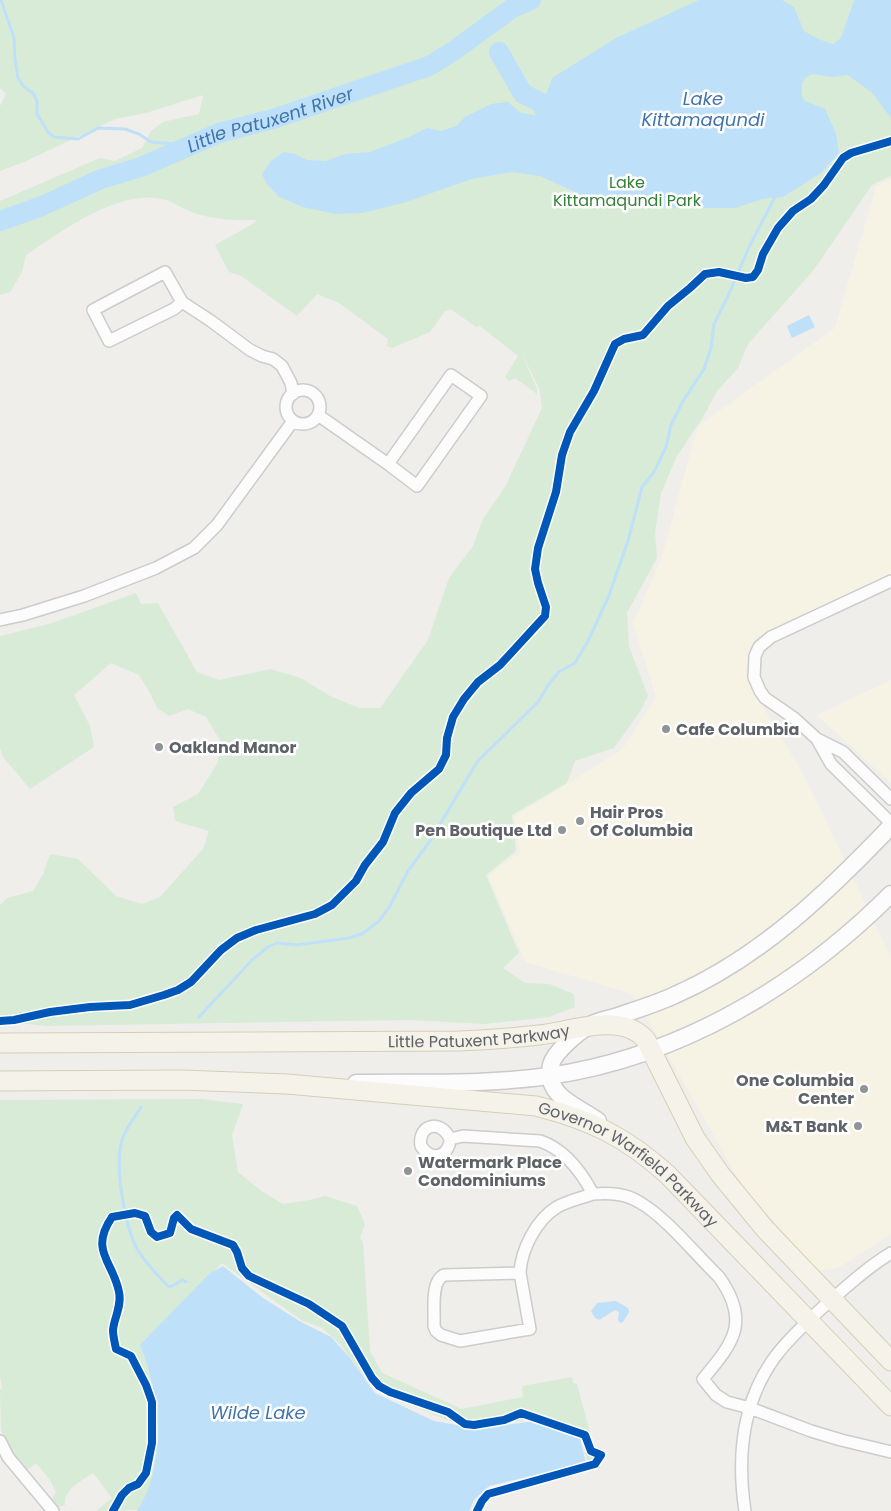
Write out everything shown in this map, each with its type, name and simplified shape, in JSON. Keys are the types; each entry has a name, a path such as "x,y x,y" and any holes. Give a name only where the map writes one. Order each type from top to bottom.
{"main road":[{"name":"Little Patuxent Parkway","path":"0,1043 459,1041 547,1034 590,1025 673,996 725,970 754,951 842,877 891,824"},
{"path":"0,1081 182,1080 286,1084 460,1083 550,1076 598,1066 651,1050 722,1019 780,986 810,966 891,894"},
{"path":"876,909 891,901"},
{"path":"615,1135 561,1098 556,1092 550,1076 554,1058 560,1050 590,1025 621,1027 641,1034 691,1130 720,1174 765,1229 891,1361"},
{"name":"Governor Warfield Parkway","path":"286,1084 536,1106 592,1123 615,1135 649,1158 668,1175 891,1406"}],"street":[{"path":"182,302 174,308 109,341 93,310 165,272 182,302 212,321 250,350 273,359 282,366 291,382 293,394"},
{"path":"318,414 417,486 481,396 451,375 388,464"},
{"path":"299,391 307,391 314,394 318,400 320,410 318,414 307,424 293,421 288,415 286,408 288,400 299,391"},
{"path":"0,620 38,611 84,596 156,568 194,548 222,520 293,421"},
{"path":"891,581 771,637 759,647 755,656 754,677 765,698 794,718 818,739 843,752 891,799"},
{"path":"818,739 831,764 891,824"},
{"path":"450,1139 463,1136 540,1141 551,1145 584,1177 593,1194"},
{"path":"520,1274 444,1275 440,1277 435,1286 434,1326 436,1331 441,1336 460,1341 530,1329 520,1266 535,1230 546,1216 557,1207 593,1194 610,1193 639,1201 660,1217 719,1277 732,1300 735,1316 732,1341 702,1379 716,1395 728,1402 750,1408 819,1434 891,1452"},
{"path":"745,1511 741,1475 743,1439 750,1408 766,1370 789,1340 832,1299 891,1253"},
{"path":"0,1441 4,1460 52,1511"}],"shaded area":[{"path":"891,179 891,573 756,637 746,672 766,712 803,774 891,957 891,1234 839,1267 818,1271 742,1185 633,994 526,962 488,876 520,852 514,817 623,749 656,697 633,623 661,560 698,426 835,328 876,187"},
{"path":"891,680 891,783 817,715"}],"green space":[{"name":"Lake Kittamaqundi Park","path":"0,0 891,0 891,176 872,185 813,271 748,344 738,368 717,391 703,417 677,456 661,493 655,533 657,558 627,613 629,646 648,696 641,710 614,748 575,761 567,783 512,815 516,851 486,875 519,953 503,968 525,983 549,984 574,994 575,1007 549,1017 484,1024 409,1020 46,1026 0,1021 0,905 7,898 33,891 43,874 50,854 78,859 116,896 142,904 160,897 203,849 209,831 175,821 173,807 198,794 217,764 222,744 206,717 188,709 169,716 157,708 139,675 111,663 74,695 90,726 94,747 30,789 3,757 0,748 0,636 52,623 136,593 141,604 158,603 197,672 219,680 270,669 301,678 330,696 359,708 380,708 428,640 449,578 473,546 483,519 505,487 542,408 540,390 521,352 537,389 537,394 515,378 509,381 505,377 518,356 480,326 476,327 452,310 445,311 430,332 392,348 387,346 388,339 339,303 317,294 297,316 241,276 229,272 215,245 256,222 255,220 209,217 194,213 166,200 148,197 130,199 111,205 74,224 26,255 22,272 10,292 0,295 0,201 100,158 115,161 142,148 151,131 163,122 199,114 203,95 146,113 115,119 24,162 0,171 0,106 6,94 0,88"},
{"path":"201,1099 243,1104 232,1135 238,1172 263,1192 283,1204 325,1196 357,1206 365,1224 360,1238 363,1242 370,1351 382,1373 462,1409 523,1397 522,1386 572,1377 573,1383 577,1384 599,1466 482,1501 477,1511 470,1511 476,1500 491,1489 588,1464 581,1439 532,1419 481,1427 448,1420 399,1401 377,1390 367,1381 339,1343 322,1328 301,1320 222,1263 140,1345 153,1386 157,1407 158,1450 148,1491 139,1510 96,1511 112,1498 93,1473 70,1490 65,1499 65,1505 59,1507 52,1499 56,1492 50,1480 36,1463 27,1470 11,1450 1,1430 0,1100"}],"water":[{"name":"Lake Kittamaqundi","path":"699,0 782,0 794,7 804,31 818,39 833,44 841,38 854,0 891,0 891,118 872,93 848,75 832,77 812,74 806,77 802,83 802,97 805,101 825,109 836,133 839,153 821,173 783,197 762,199 735,208 683,208 597,202 540,176 512,172 472,179 406,202 362,213 335,214 303,207 279,197 266,183 262,174 270,162 283,152 295,154 307,160 325,161 345,154 370,152 427,128 441,131 456,126 465,117 491,104 508,102 521,113 547,117 545,98 552,78 616,38"},
{"path":"809,315 815,327 792,338 787,326"},
{"name":"Wilde Lake","path":"223,1266 263,1298 301,1322 331,1337 349,1357 375,1393 434,1421 480,1429 534,1421 580,1439 586,1463 489,1486 474,1500 469,1511 137,1511 148,1490 153,1472 158,1435 155,1398 140,1345 210,1273"},
{"path":"616,1301 628,1308 629,1312 623,1322 620,1323 618,1320 619,1312 615,1310 599,1320 595,1318 591,1311 597,1303"}],"waterway":[{"path":"1,0 14,38 18,78 24,87 33,93 37,101 37,114 48,132 54,137 78,139 98,128 125,129 139,134 151,142 175,144 181,149"},
{"name":"Little Patuxent River","path":"0,221 42,206 101,179 141,167 219,133 273,119 429,66 452,52 511,9 531,0"},
{"path":"499,52 523,94 542,103 547,117 573,110"},
{"path":"199,1017 252,960 268,947 277,943 297,945 349,938 362,934 379,921 390,906 408,871 430,841 477,762 538,702 559,672 575,663 588,641 608,598 628,541 642,487 654,472 666,447 671,425 683,401 704,369 711,348 714,324 749,247 776,195"},
{"path":"141,1107 125,1132 120,1151 120,1179 128,1226 137,1249 169,1287 183,1280 186,1282"}],"cycle path":[{"path":"0,1021 90,1007 130,1005 164,995 178,990 191,982 221,950 237,938 256,930 315,914 332,905 356,881 365,865 383,842 395,813 411,793 439,769 446,755 447,738 453,717 464,699 478,682 500,665 545,616 546,607 535,569 538,548 556,492 562,455 570,432 594,391 615,344 624,339 643,335 668,306 705,274 719,272 746,278 753,277 758,270 763,254 778,228 793,211 811,199 824,185 843,158 851,153 891,141"},
{"path":"113,1511 122,1495 129,1488 138,1484 146,1473 152,1443 152,1402 146,1385 131,1356 116,1349 113,1330 120,1297 103,1247 105,1229 112,1217 135,1213 145,1216 151,1232 157,1237 170,1233 174,1218 177,1215 191,1229 233,1245 242,1268 249,1276 309,1304 342,1326 372,1378 379,1386 390,1392 448,1412 465,1424 474,1425 504,1420 521,1413 585,1435 591,1451 601,1455 595,1464 488,1494 477,1511"}],"place":[{"name":"Cafe Columbia","path":"666,729"},
{"name":"Oakland Manor","path":"159,747"},
{"name":"Hair Pros Of Columbia","path":"580,821"},
{"name":"Pen Boutique Ltd","path":"562,830"},
{"name":"One Columbia Center","path":"864,1089"},
{"name":"M&T Bank","path":"858,1126"},
{"name":"Watermark Place Condominiums","path":"408,1171"}]}
